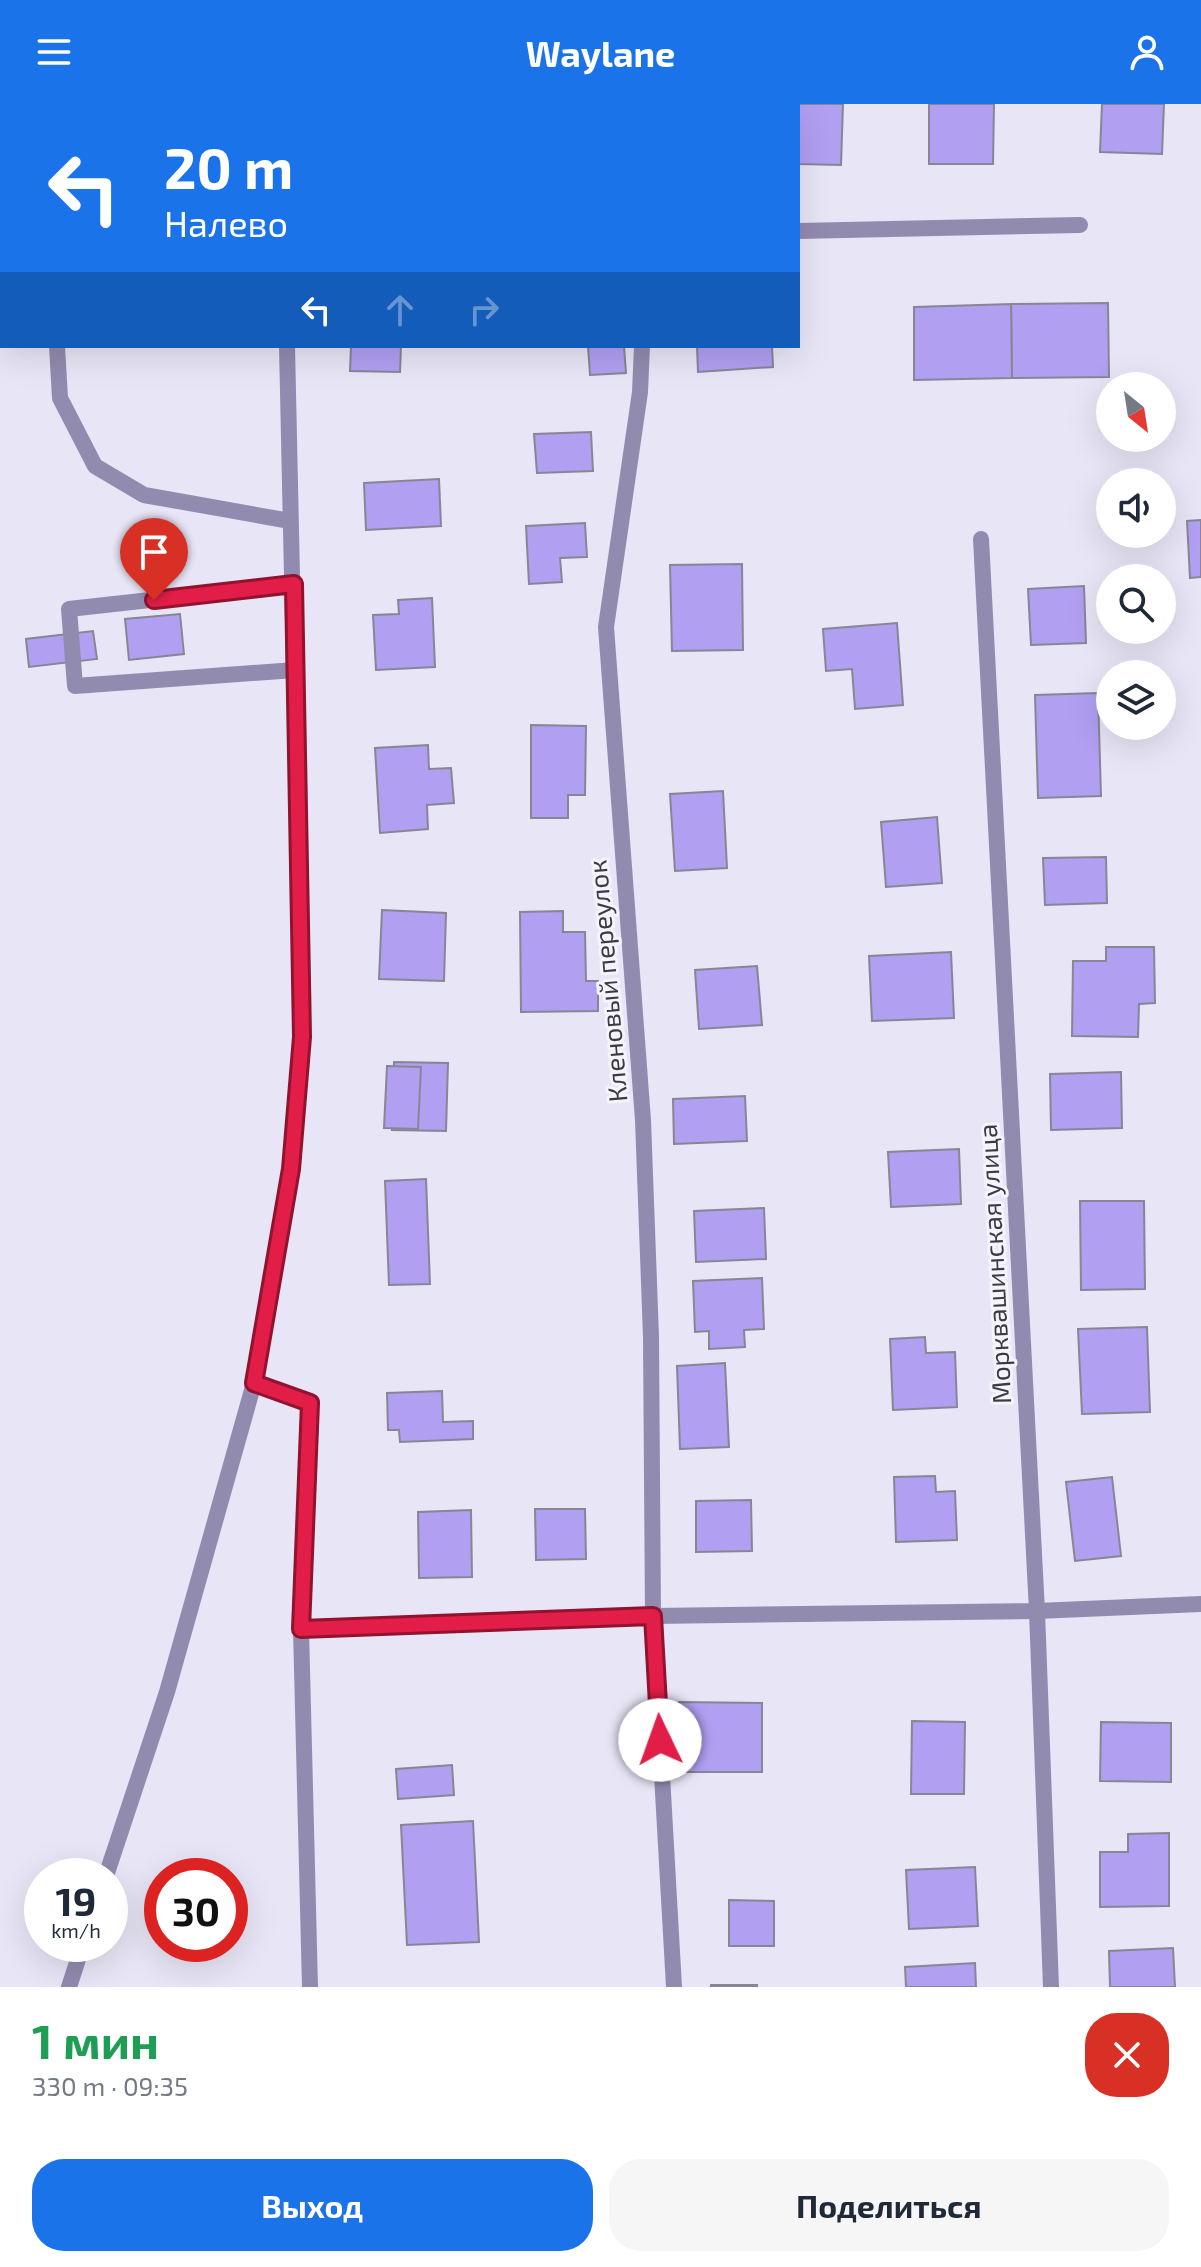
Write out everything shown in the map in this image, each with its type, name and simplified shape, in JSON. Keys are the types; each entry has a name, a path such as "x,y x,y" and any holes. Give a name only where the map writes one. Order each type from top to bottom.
{"street":[{"path":"800,231 1080,225"},
{"path":"57,348 60,398 95,466 144,495 290,521"},
{"path":"112,1858 167,1692 254,1383 291,1169 302,1037 287,348"},
{"name":"Кленовый переулок","path":"642,348 640,392 606,627 643,1120 651,1337 653,1616 674,1987"},
{"name":"Морквашинская улица","path":"981,539 1037,1611 1051,1987"},
{"path":"294,584 69,609 75,686 295,670"},
{"path":"254,1383 310,1403 301,1629 310,1987"},
{"path":"301,1629 653,1616 1037,1611 1201,1604"},
{"path":"69,1987 77,1962"}],"building":[{"path":"800,104 843,104 841,165 800,164"},
{"path":"929,104 994,104 993,164 929,164"},
{"path":"1102,104 1164,104 1162,154 1100,152"},
{"path":"1108,303 1109,372 1096,372 1096,377 1012,378 1011,304"},
{"path":"1011,304 1012,378 914,380 914,307"},
{"path":"351,348 401,348 400,372 350,371"},
{"path":"588,348 624,348 626,373 590,375"},
{"path":"697,348 772,348 773,367 698,372"},
{"path":"591,432 593,471 537,473 534,434"},
{"path":"439,479 441,526 366,530 364,483"},
{"path":"1201,520 1201,577 1190,578 1187,521"},
{"path":"585,523 587,557 560,558 562,582 529,584 526,526"},
{"path":"742,564 743,650 672,651 670,565"},
{"path":"1084,586 1086,643 1031,645 1028,589"},
{"path":"432,598 435,667 376,670 373,615 399,614 398,600"},
{"path":"180,614 184,654 129,660 125,619"},
{"path":"897,623 903,705 855,709 852,669 826,671 823,629"},
{"path":"93,631 97,659 29,667 26,639"},
{"path":"1096,693 1101,796 1038,798 1035,695"},
{"path":"531,725 586,726 585,795 568,795 568,818 531,818"},
{"path":"428,745 429,769 451,768 454,803 427,805 428,829 380,833 375,748"},
{"path":"723,791 727,868 675,871 670,794"},
{"path":"937,817 942,883 886,887 881,822"},
{"path":"1106,857 1107,903 1045,905 1043,858"},
{"path":"382,910 446,913 444,981 379,979"},
{"path":"563,911 563,932 585,932 586,981 598,981 598,1011 521,1012 520,912"},
{"path":"1106,947 1154,947 1155,1003 1139,1004 1138,1037 1072,1036 1073,961 1106,961"},
{"path":"951,952 954,1018 872,1021 869,956"},
{"path":"757,966 762,1025 699,1029 695,970"},
{"path":"394,1062 448,1063 446,1131 392,1130"},
{"path":"387,1066 421,1067 418,1129 384,1128"},
{"path":"1121,1072 1122,1128 1051,1130 1050,1074"},
{"path":"745,1096 747,1141 674,1144 673,1099"},
{"path":"959,1149 961,1204 891,1207 888,1152"},
{"path":"426,1179 430,1284 389,1285 385,1181"},
{"path":"1080,1201 1144,1201 1145,1289 1081,1290"},
{"path":"764,1208 766,1259 696,1262 694,1211"},
{"path":"762,1278 764,1329 744,1330 745,1347 709,1349 709,1331 695,1332 693,1281"},
{"path":"1147,1327 1150,1412 1082,1414 1078,1329"},
{"path":"925,1337 926,1353 955,1352 957,1407 893,1410 890,1339"},
{"path":"725,1363 729,1447 680,1449 677,1366"},
{"path":"442,1391 443,1422 473,1421 473,1439 400,1442 399,1430 388,1430 387,1393"},
{"path":"935,1476 936,1492 955,1491 957,1540 896,1542 894,1477"},
{"path":"1112,1477 1121,1556 1075,1561 1066,1482"},
{"path":"751,1500 752,1551 696,1552 696,1501"},
{"path":"535,1509 585,1509 586,1559 536,1560"},
{"path":"471,1510 472,1577 419,1578 418,1512"},
{"path":"679,1702 762,1703 762,1772 679,1772"},
{"path":"912,1721 965,1722 964,1794 911,1794"},
{"path":"1101,1722 1171,1723 1171,1782 1100,1781"},
{"path":"452,1765 454,1795 398,1799 396,1769"},
{"path":"473,1821 479,1942 407,1945 401,1825"},
{"path":"1169,1833 1169,1906 1100,1907 1100,1852 1128,1852 1128,1834"},
{"path":"975,1867 978,1926 909,1929 906,1870"},
{"path":"729,1900 774,1901 774,1946 729,1946"},
{"path":"1173,1948 1175,1987 1110,1987 1109,1951"},
{"path":"975,1963 976,1987 906,1987 905,1967"},
{"path":"757,1985 757,1987 711,1987"}],"route":[{"path":"154,600 294,584 302,1037 291,1169 254,1383 310,1403 301,1629 653,1616 660,1740"}]}
